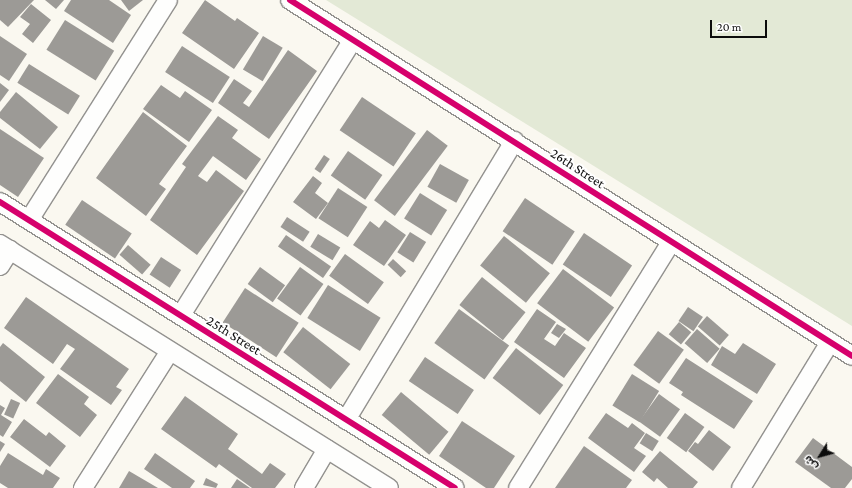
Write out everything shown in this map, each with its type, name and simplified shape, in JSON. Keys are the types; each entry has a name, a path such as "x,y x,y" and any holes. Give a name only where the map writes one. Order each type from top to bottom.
{"street":[{"path":"29,220 168,0"},
{"name":"26th Street","path":"290,0 852,356"},
{"path":"181,315 353,40"},
{"path":"346,420 514,141"},
{"name":"25th Street","path":"0,202 455,488"},
{"path":"518,488 671,242"},
{"path":"0,266 5,247 389,488"},
{"path":"741,488 830,342"},
{"path":"83,488 170,351"},
{"path":"304,488 327,450"}],"green space":[{"path":"326,0 852,0 852,326"}],"building":[{"path":"0,0 34,0 8,27 0,20"},
{"path":"45,0 64,0 56,9"},
{"path":"71,0 109,0 131,15 113,43 64,11"},
{"path":"121,0 143,0 129,11"},
{"path":"205,0 235,21 237,18 259,33 234,69 182,33"},
{"path":"31,4 51,20 33,43 22,34 30,24 20,17"},
{"path":"65,20 114,51 96,80 46,50"},
{"path":"0,36 27,54 9,81 0,75"},
{"path":"263,36 283,48 263,81 243,69"},
{"path":"182,46 230,77 213,103 165,72"},
{"path":"288,50 317,71 269,139 218,103 234,79 252,91 243,103 249,107"},
{"path":"29,64 80,96 68,114 17,83"},
{"path":"0,83 9,90 0,102"},
{"path":"161,85 180,98 185,91 212,110 189,142 143,109"},
{"path":"16,92 58,127 40,149 0,118 0,112"},
{"path":"362,97 416,133 394,167 340,130"},
{"path":"143,112 187,146 159,184 166,189 146,216 96,178"},
{"path":"218,116 238,130 232,138 261,159 246,180 213,156 198,176 207,182 216,170 244,191 197,255 150,220 186,167 182,164"},
{"path":"0,129 44,158 18,197 0,185"},
{"path":"427,130 448,146 395,216 374,200"},
{"path":"348,151 382,175 365,200 331,176"},
{"path":"324,155 330,159 320,173 314,169"},
{"path":"440,164 469,180 456,203 427,187"},
{"path":"313,176 322,183 315,193 328,203 316,219 293,202"},
{"path":"338,188 367,207 348,237 318,218"},
{"path":"420,193 447,210 431,235 404,218"},
{"path":"525,198 575,232 552,265 503,231"},
{"path":"82,200 132,234 115,258 65,225"},
{"path":"287,217 310,232 303,242 280,227"},
{"path":"385,220 406,235 384,266 353,245 370,221 379,228"},
{"path":"410,232 426,242 413,262 397,252"},
{"path":"584,233 632,265 611,297 563,265"},
{"path":"318,234 340,247 333,260 310,247"},
{"path":"286,235 331,267 323,278 278,246"},
{"path":"504,236 550,273 526,303 480,266"},
{"path":"128,245 151,265 142,274 119,255"},
{"path":"345,254 384,282 368,304 329,276"},
{"path":"161,257 181,270 170,288 150,275"},
{"path":"393,259 406,271 401,277 388,265"},
{"path":"260,267 285,285 273,302 248,284"},
{"path":"300,267 323,284 301,316 277,299"},
{"path":"563,269 614,308 588,342 537,303"},
{"path":"482,277 526,312 503,340 459,305"},
{"path":"328,285 381,318 360,351 307,318"},
{"path":"245,288 299,323 276,357 223,322"},
{"path":"26,297 129,369 116,387 122,390 111,405 60,369 75,349 67,344 53,364 4,328"},
{"path":"688,307 703,317 693,331 678,321"},
{"path":"459,309 509,345 484,379 434,343"},
{"path":"537,309 556,322 544,339 555,346 564,333 586,348 564,378 514,342"},
{"path":"707,316 729,335 720,346 698,327"},
{"path":"679,322 691,332 681,345 669,334"},
{"path":"557,324 566,329 559,338 551,333"},
{"path":"303,327 350,364 331,389 283,352"},
{"path":"697,329 720,349 707,363 685,343"},
{"path":"658,331 684,350 659,384 633,365"},
{"path":"3,343 45,377 26,402 0,381 0,347"},
{"path":"743,343 776,364 757,394 711,365 722,346 735,354"},
{"path":"516,348 563,385 540,415 493,378"},
{"path":"425,357 474,390 458,414 409,381"},
{"path":"686,358 753,401 734,429 681,395 683,392 669,383"},
{"path":"58,374 89,397 84,404 97,415 80,437 36,403"},
{"path":"632,374 659,391 640,422 612,405"},
{"path":"401,392 448,432 429,455 382,415"},
{"path":"659,394 680,409 660,437 639,422"},
{"path":"185,396 238,434 228,449 262,474 270,463 286,474 275,488 252,488 219,464 216,468 161,429"},
{"path":"11,399 20,403 13,419 4,415"},
{"path":"0,405 5,408 1,415 12,422 3,437 0,435"},
{"path":"606,413 628,428 632,423 645,433 634,448 646,456 634,472 588,438"},
{"path":"685,413 704,427 686,452 667,438"},
{"path":"24,419 46,436 49,432 66,446 50,467 10,437"},
{"path":"462,421 515,456 494,488 486,488 439,456"},
{"path":"709,430 731,447 713,471 688,451 695,442 698,444"},
{"path":"646,433 659,441 652,451 640,443"},
{"path":"813,438 852,467 852,479 845,488 831,488 795,462"},
{"path":"0,441 5,444 0,452"},
{"path":"584,446 632,480 626,488 555,488"},
{"path":"660,451 698,482 693,488 668,488 657,478 654,482 642,472"},
{"path":"8,453 43,475 46,469 60,478 53,488 8,488 0,483 0,466"},
{"path":"155,453 195,481 190,488 172,488 144,469"},
{"path":"129,471 158,488 119,488"},
{"path":"206,478 218,484 216,488 203,485"},
{"path":"237,479 250,488 231,488"}],"cycle path":[{"path":"290,0 852,356"},
{"path":"0,202 455,488"}]}
